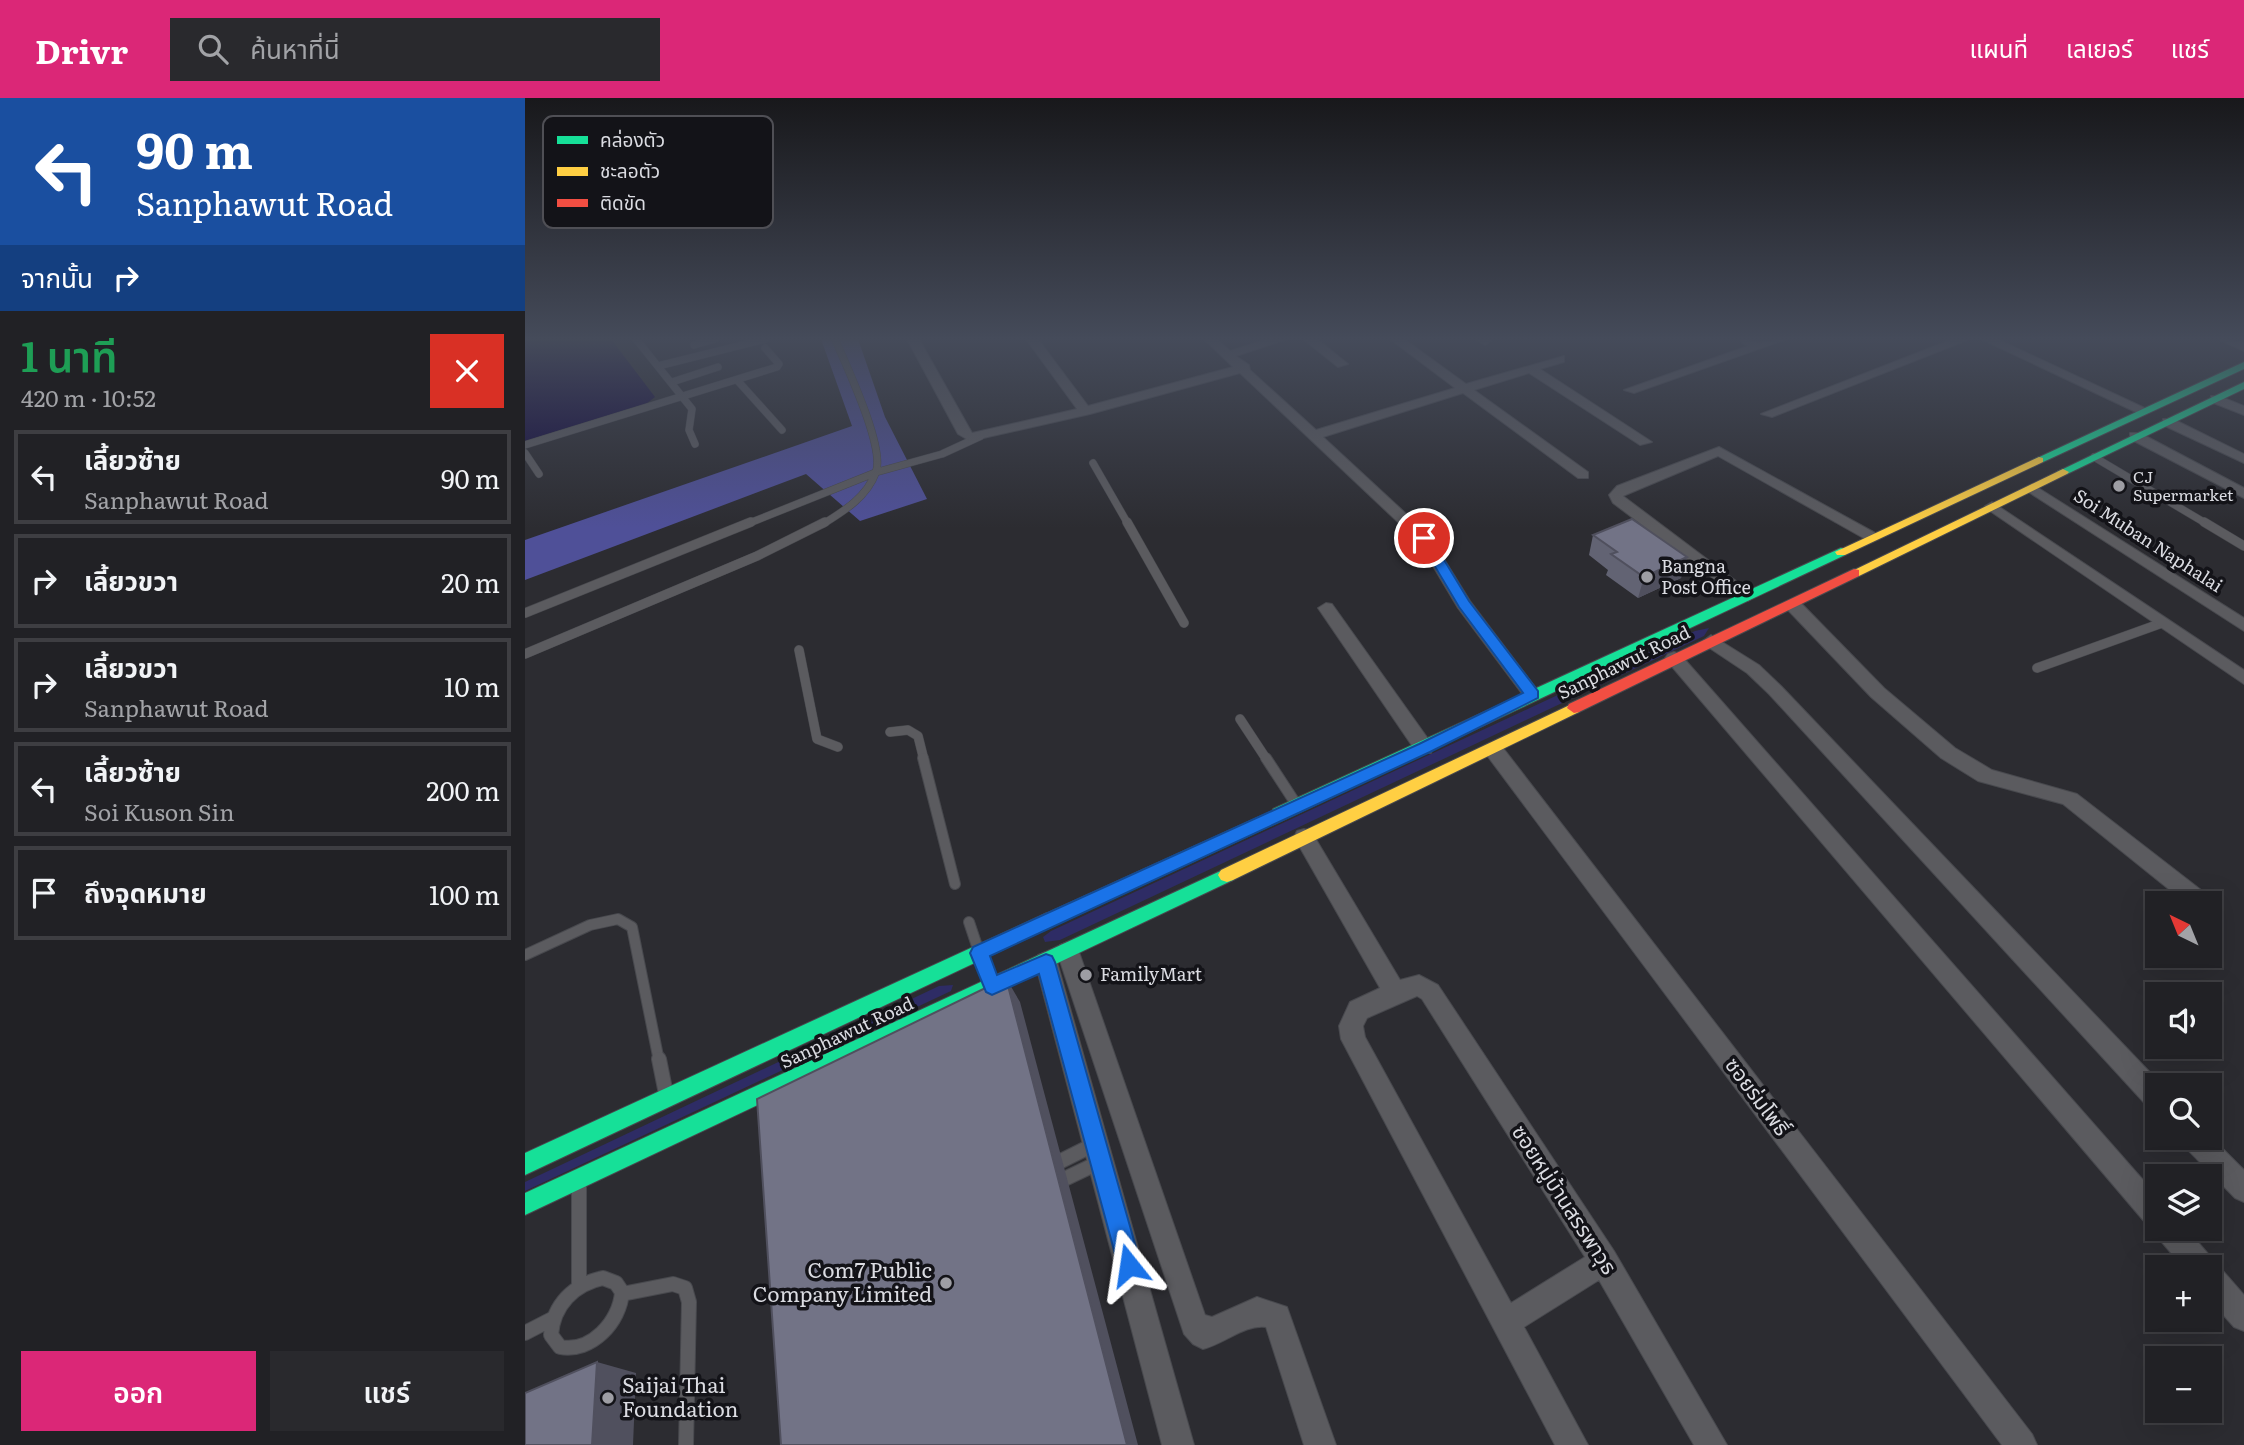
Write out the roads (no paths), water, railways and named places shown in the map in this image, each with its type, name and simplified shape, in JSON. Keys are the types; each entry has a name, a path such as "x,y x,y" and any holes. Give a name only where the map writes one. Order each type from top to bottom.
{"main road":[{"name":"Sanphawut Road","path":"525,1204 579,1179 1298,807 1720,607 2165,402"},
{"name":"Sanphawut Road","path":"525,1164 667,1097 986,969 1057,957 2209,402"},
{"path":"2145,411 2168,422"},
{"path":"1720,607 1745,626"}],"street":[{"path":"947,402 965,434 981,436 1119,402"},
{"path":"1078,402 1085,411"},
{"path":"1280,402 1424,538 1464,604 1532,695"},
{"path":"1315,435 1424,402"},
{"path":"1483,402 1583,475"},
{"path":"1583,402 1645,442"},
{"path":"1767,414 1799,402"},
{"path":"2125,402 2145,411"},
{"path":"2222,402 2244,411"},
{"path":"2168,422 2244,459"},
{"path":"2135,436 2244,494"},
{"path":"1748,596 1618,500 1616,495 1622,489 1719,451 1872,537"},
{"name":"Soi Muban Naphalai","path":"2032,488 2244,626"},
{"path":"1992,506 2244,678"},
{"path":"1792,604 1917,728 1975,771 2014,784 2052,790 2070,799 2187,891"},
{"path":"1326,608 1424,748"},
{"path":"1711,641 1753,669 1775,690 2145,1085"},
{"path":"1674,658 2145,1203"},
{"name":"ซอยร่มโพธิ์","path":"1493,749 2021,1445"},
{"path":"1304,837 1395,992"},
{"path":"1057,957 1099,1152 1178,1445"},
{"path":"1057,957 1193,1324 1203,1334 1215,1333 1255,1309 1266,1310 1277,1317 1319,1445"},
{"name":"ซอยหมู่บ้านสรรพาวุธ","path":"1572,1445 1353,1039 1351,1026 1358,1010 1395,992 1419,985 1430,992 1604,1261 1710,1445"},
{"path":"2207,1150 2244,1189"},
{"path":"2178,1241 2191,1255"},
{"path":"1506,1322 1604,1261"},
{"path":"2222,1292 2244,1317"}],"lane":[{"path":"525,445 665,402"},
{"path":"688,402 692,409 689,430 695,444"},
{"path":"757,402 782,430"},
{"path":"525,654 780,548 848,508 870,487 877,472 872,437 859,402"},
{"path":"525,613 877,472 942,454 981,436"},
{"path":"525,453 539,474"},
{"path":"2094,457 2244,546"},
{"path":"1093,463 1184,623"},
{"path":"2037,668 2162,623"},
{"path":"799,650 817,739 838,747"},
{"path":"1240,719 1298,807"},
{"path":"890,732 908,730 918,736 955,884"},
{"path":"525,954 590,925 618,919 632,927 667,1097"},
{"path":"969,922 986,969"},
{"path":"1036,1173 1099,1152"},
{"path":"1039,1191 1099,1152"},
{"path":"579,1179 579,1286"},
{"path":"613,1279 622,1294 615,1318 600,1335 582,1346 570,1349 552,1341 552,1319 558,1307 579,1286 591,1280 613,1279"},
{"path":"622,1294 673,1283 685,1288 689,1301 686,1445"},
{"path":"525,1333 552,1319"}],"place":[{"name":"CJ Supermarket","path":"2119,486"},
{"name":"Bangna Post Office","path":"1647,577"},
{"name":"FamilyMart","path":"1086,975"},
{"name":"Com7 Public Company Limited","path":"946,1283"},
{"name":"Saijai Thai Foundation","path":"608,1398"}]}
